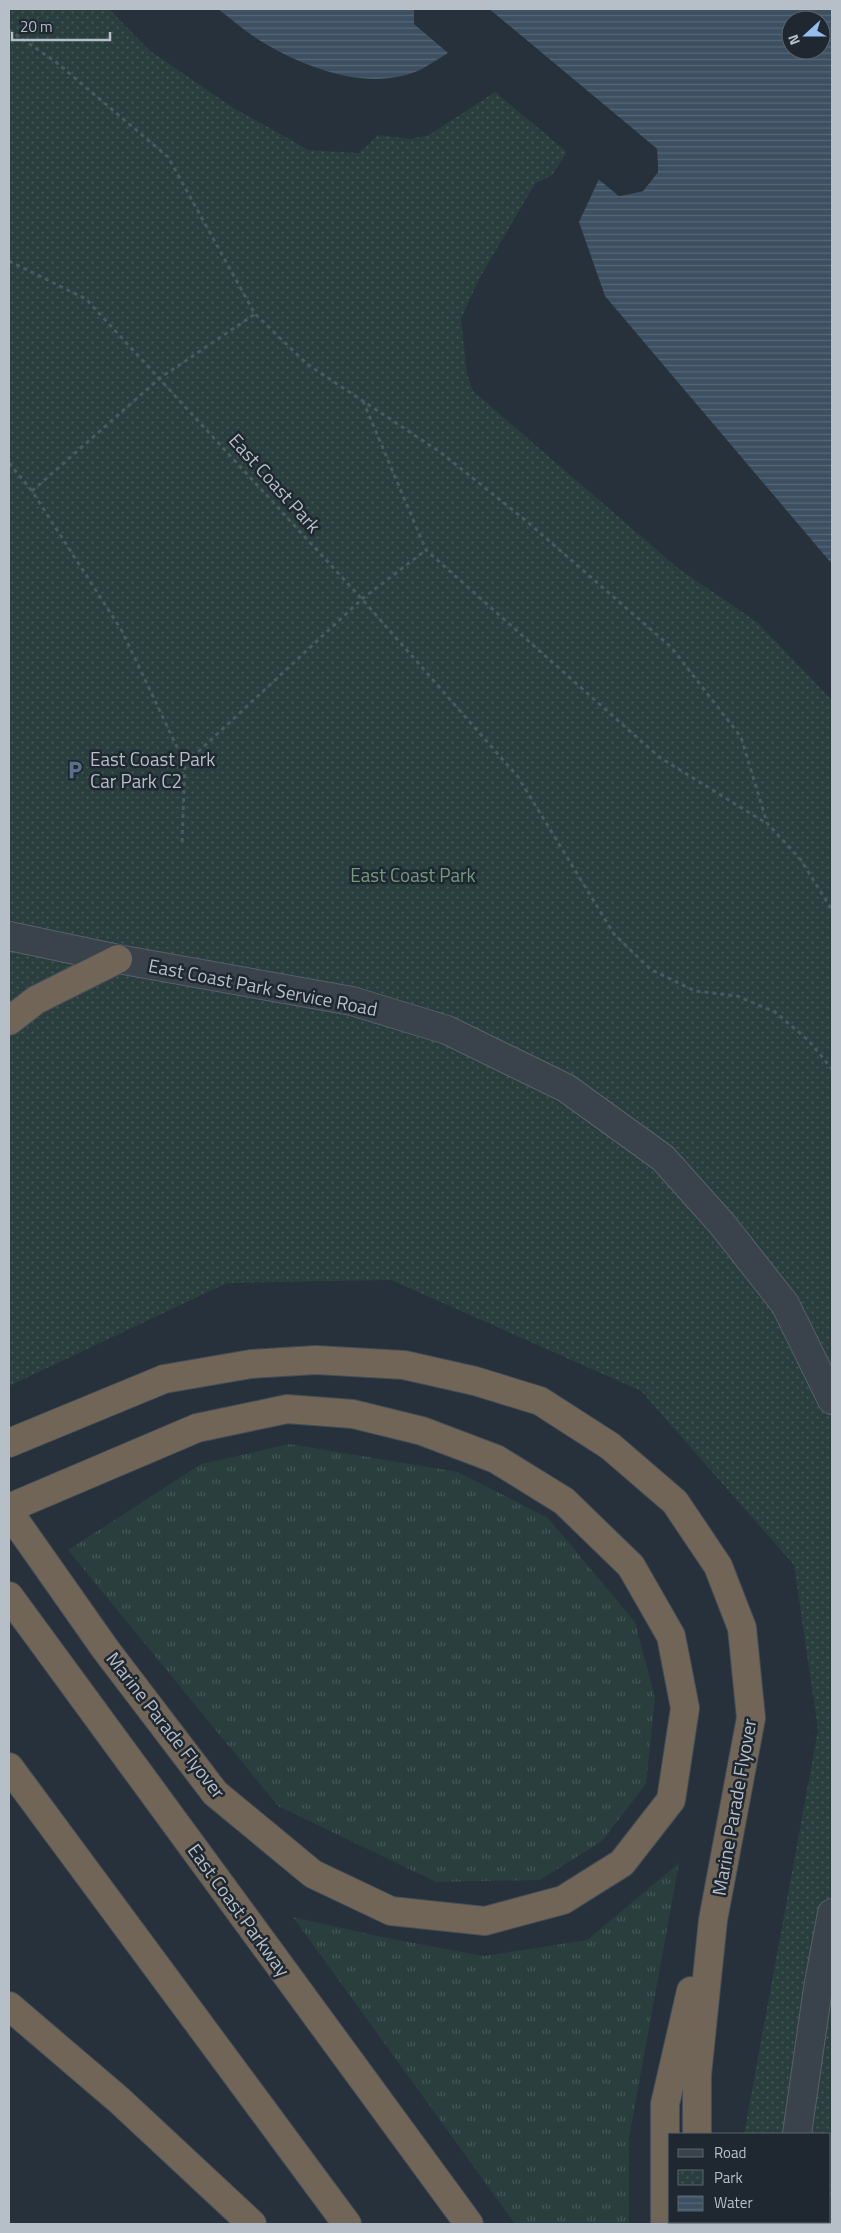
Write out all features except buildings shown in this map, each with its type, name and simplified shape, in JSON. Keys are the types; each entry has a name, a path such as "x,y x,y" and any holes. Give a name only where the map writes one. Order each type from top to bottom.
{"highway":[{"path":"9,1021 36,1000 118,959"},
{"name":"Marine Parade Flyover","path":"9,1443 164,1379 251,1364 316,1360 404,1365 475,1381 540,1401 610,1446 675,1502 718,1566 742,1628 752,1718 714,1920"},
{"name":"Marine Parade Flyover","path":"287,1409 353,1414 422,1431 496,1459 564,1501 631,1566 671,1636 685,1708 671,1800 622,1863 564,1900 486,1921 391,1911 313,1874 215,1794 106,1650 9,1510 196,1428 287,1409"},
{"name":"East Coast Parkway","path":"9,1596 469,2224"},
{"path":"9,1767 347,2224"},
{"path":"696,2133 696,2075 714,1920"},
{"path":"664,2224 666,2104 690,1993 714,1920"},
{"path":"9,2006 119,2100 252,2224"}],"street":[{"name":"East Coast Park Service Road","path":"9,936 118,959 352,1001 447,1030 566,1088 663,1158 722,1224 785,1304 832,1400"},
{"path":"797,2133 818,1988 832,1913"}],"path":[{"path":"9,30 56,62 168,157 255,314 307,364 440,452 524,519 671,647 741,736 767,823"},
{"name":"East Coast Park","path":"9,261 86,299 362,599 518,778 614,934 650,969 695,991 737,996 775,1012 808,1040 832,1069"},
{"path":"32,491 160,378 255,314"},
{"path":"363,402 426,550 659,757 767,823 801,860 832,910"},
{"path":"9,463 32,491 122,630 185,764 182,842"},
{"path":"185,764 362,599 426,550"}],"green space":[{"name":"East Coast Park","path":"9,9 109,9 149,50 232,107 309,150 359,153 378,135 410,139 429,135 495,92 567,152 552,175 535,184 479,279 461,319 467,374 473,391 679,569 757,622 832,700 832,2224 737,2224 831,2223 831,2133 744,2133 818,1730 794,1565 641,1391 391,1280 227,1283 9,1386"},
{"path":"290,1444 458,1472 548,1518 635,1622 655,1698 646,1784 602,1841 540,1880 436,1882 278,1806 68,1550 201,1464"},
{"path":"679,1863 629,2138 629,2224 515,2224 293,1917 382,1937 484,1956 587,1940"}],"water":[{"path":"218,9 414,9 414,24 448,53 422,69 403,76 382,79 341,75 320,69 281,53 252,35"},
{"path":"489,9 832,9 832,564 605,296 579,222 599,179 619,196 643,191 658,172 657,149"}],"pier":[{"path":"487,9 657,149 658,172 643,191 619,196 597,178 600,177 620,193 642,189 655,172 655,150"}],"place":[{"name":"East Coast Park Car Park C2","path":"75,770"}]}
